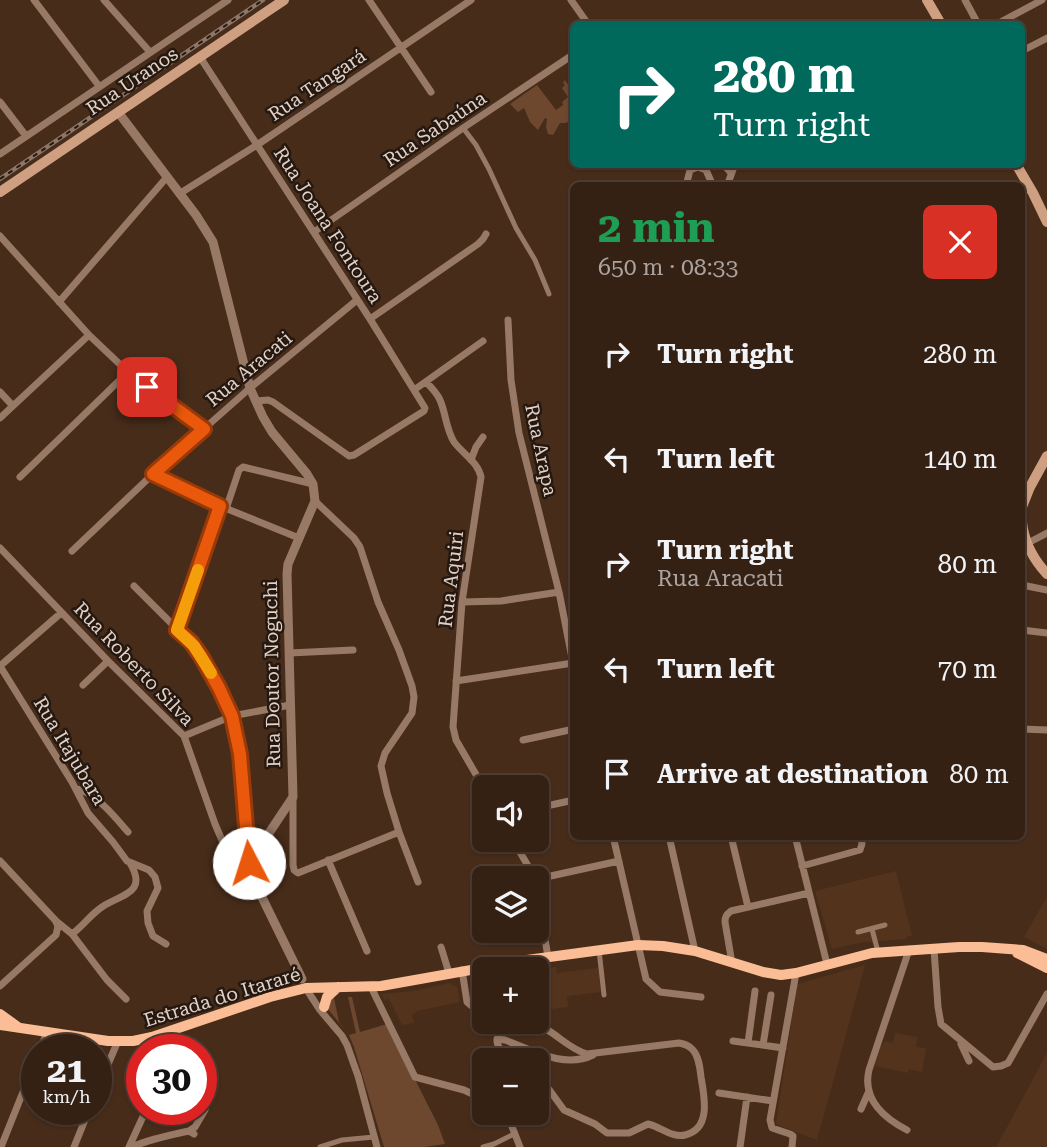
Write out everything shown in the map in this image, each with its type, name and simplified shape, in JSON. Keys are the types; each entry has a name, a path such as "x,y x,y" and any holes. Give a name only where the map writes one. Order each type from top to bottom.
{"main road":[{"name":"Rua Uranos","path":"0,192 284,0"},
{"path":"927,0 939,21"},
{"path":"1018,168 1047,222"},
{"path":"1026,485 1047,456"},
{"path":"1025,538 1038,564 1047,574"},
{"name":"Estrada do Itararé","path":"548,957 638,945 663,946 695,951 781,975 878,952 908,950 982,947 1023,950 1047,959"},
{"name":"Estrada do Itararé","path":"1012,950 1047,968"},
{"name":"Estrada do Itararé","path":"159,1034 306,985 371,987 472,969"},
{"path":"325,1011 327,997 338,987"},
{"path":"0,1014 20,1029"},
{"name":"Estrada do Itararé","path":"0,1025 96,1040 126,1040"}],"street":[{"path":"34,0 99,86"},
{"path":"104,0 150,52"},
{"path":"0,154 228,0"},
{"path":"369,0 431,92"},
{"name":"Rua Tangará","path":"179,194 257,145 471,0"},
{"path":"571,0 586,21"},
{"path":"965,0 976,21"},
{"path":"1003,21 1042,0"},
{"path":"1025,49 1047,38"},
{"name":"Rua Joana Fontoura","path":"200,57 425,408 349,456 273,402 256,401"},
{"name":"Rua Sabaúna","path":"314,232 570,57"},
{"path":"0,102 26,136"},
{"path":"118,113 196,215 213,242 250,388 272,432 307,474 313,484 315,501 358,542 414,697 412,713 385,753 381,766 399,832 418,882"},
{"path":"463,128 489,169 516,228 535,260 549,295"},
{"path":"702,168 706,170 711,182"},
{"path":"727,168 731,173"},
{"path":"728,182 733,168"},
{"path":"59,302 167,177"},
{"path":"370,319 478,244 485,234"},
{"path":"0,236 89,335 128,372 204,429"},
{"name":"Rua Aracati","path":"72,551 250,388 357,300"},
{"name":"Rua Arapa","path":"508,320 512,385 519,433 559,592 570,649"},
{"path":"0,418 89,335"},
{"path":"414,390 483,341"},
{"path":"20,477 128,372"},
{"name":"Rua Aquiri","path":"426,382 440,400 452,439 478,467 481,483 462,603 454,733 476,775"},
{"path":"0,392 13,406"},
{"path":"471,460 483,437"},
{"path":"177,630 239,470 245,467 313,484"},
{"path":"153,474 223,507 299,538"},
{"name":"Rua Doutor Noguchi","path":"293,797 287,569 315,501"},
{"path":"1026,544 1047,533"},
{"name":"Rua Roberto Silva","path":"0,548 184,736 215,824 234,868 258,891"},
{"path":"134,586 191,642 219,688 232,716 240,754 252,877 306,985 349,1050 377,1147"},
{"path":"1025,586 1047,590"},
{"path":"462,603 501,601 559,592"},
{"path":"0,666 61,613"},
{"path":"1025,630 1047,633"},
{"path":"289,653 353,650"},
{"path":"83,685 108,661"},
{"path":"456,681 570,665"},
{"name":"Rua Itajubara","path":"0,666 88,813 130,863 149,870 155,877 158,888 147,911 148,923 153,936 166,944"},
{"path":"184,736 232,716 290,705"},
{"path":"1025,729 1047,730"},
{"path":"523,740 570,730"},
{"path":"76,789 83,790 94,798 128,832"},
{"path":"293,797 293,865 298,873 399,832"},
{"path":"252,877 259,848 293,797"},
{"path":"549,805 570,801"},
{"path":"614,840 645,977 655,989 701,997"},
{"path":"670,840 695,951"},
{"path":"732,840 748,907"},
{"path":"796,840 827,964"},
{"path":"802,866 860,850 862,840"},
{"path":"328,860 367,951"},
{"path":"0,861 56,921 72,934 126,999"},
{"path":"549,875 619,861"},
{"path":"72,934 101,907 127,894 136,886 137,879 130,863"},
{"path":"732,963 725,917 731,911 809,892"},
{"path":"0,986 56,935 56,921"},
{"path":"858,932 885,925"},
{"path":"872,929 878,952"},
{"path":"546,943 548,957"},
{"path":"441,947 449,973"},
{"path":"934,949 939,1018 944,1026 993,1067 1008,1063 1047,994"},
{"path":"599,950 604,995"},
{"path":"908,950 869,1070 867,1084 881,1112 908,1130"},
{"path":"462,971 467,1002 472,1006"},
{"path":"792,1147 793,1138 790,1134 772,1128 770,1120 796,973"},
{"path":"371,987 415,1077 472,1094"},
{"path":"748,1043 755,992"},
{"path":"763,1045 771,995"},
{"path":"549,1029 581,1052 594,1054"},
{"path":"499,1048 496,1037 527,1048"},
{"path":"960,1040 969,1060"},
{"path":"112,1055 118,1041"},
{"path":"733,1041 783,1048"},
{"path":"549,1056 561,1060 579,1060 594,1054 678,1043 691,1047 697,1056 704,1114 698,1127 689,1134 680,1136 648,1124 629,1133 607,1133 595,1124 564,1110 549,1089"},
{"path":"861,1108 869,1091"},
{"path":"719,1093 774,1101"},
{"path":"1,1147 21,1097"},
{"path":"740,1147 747,1097"},
{"path":"74,1147 83,1125"},
{"path":"131,1147 140,1125"},
{"path":"131,1147 152,1139 191,1132 196,1125"},
{"path":"511,1125 520,1147"},
{"path":"483,1147 514,1134"},
{"path":"320,1147 342,1140 374,1137"}],"shaded area":[{"path":"565,80 570,88 570,120 560,123 553,135 548,134 547,119 545,118 538,130 530,122 524,108 518,112 510,104 537,85 556,110 568,97 562,88 565,85"},
{"path":"896,871 912,936 832,949 815,891"},
{"path":"1047,897 1047,949 1024,937"},
{"path":"865,965 817,1140 776,1124 797,984"},
{"path":"556,967 557,973 598,968 601,992 567,996 568,1007 549,1009 549,968"},
{"path":"449,983 457,987 460,1002 417,1011 412,1015 414,1023 402,1025 389,999 384,1000 382,994 413,991"},
{"path":"348,997 352,997 360,1032 387,1024 445,1144 384,1147 349,1035 356,1033"},
{"path":"334,998 339,1022 349,1035 328,1009 330,999"},
{"path":"895,1033 917,1037 916,1047 926,1048 922,1072 908,1069 908,1073 875,1066 881,1045 884,1041 893,1043"},
{"path":"1047,1053 1047,1147 996,1147 999,1142"}],"railway":[{"path":"0,179 263,0"}],"slow traffic":[{"path":"198,570 177,630 191,642 211,673"}],"route":[{"path":"147,387 204,429 153,474 220,506 177,630 191,642 201,656 232,716 240,754 249,863"}]}
